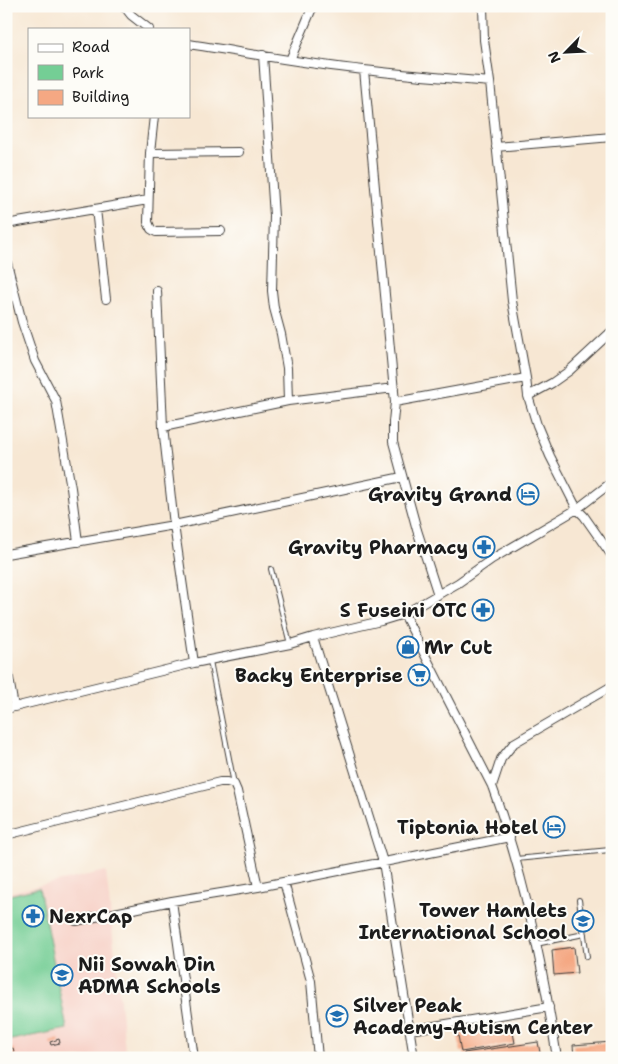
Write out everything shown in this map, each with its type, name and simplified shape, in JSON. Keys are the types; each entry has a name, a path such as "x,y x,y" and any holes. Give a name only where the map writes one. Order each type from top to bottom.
{"street":[{"path":"124,6 131,15 148,28"},
{"path":"290,60 313,6"},
{"path":"483,6 484,40 512,301 528,396 550,456 576,509 584,516 612,556"},
{"path":"190,44 364,70 490,82"},
{"path":"263,55 274,216 272,291 287,368 288,401"},
{"path":"364,70 396,402 392,422 393,442 417,530 438,595"},
{"path":"154,118 148,200 148,222 150,229 156,232 220,231"},
{"path":"496,147 612,136"},
{"path":"150,153 239,152"},
{"path":"6,224 148,200"},
{"path":"96,209 106,299"},
{"path":"6,259 22,322 35,361 56,401 69,471 78,542"},
{"path":"157,291 164,427 174,525 194,663"},
{"path":"528,396 569,371 612,331"},
{"path":"396,402 526,378"},
{"path":"164,427 288,401 394,388"},
{"path":"6,554 174,525 402,477"},
{"path":"6,660 10,708 194,663 290,644 381,621 404,614 458,583 492,559 576,509 612,482"},
{"path":"404,614 492,786 510,837 522,879 536,944 557,1058"},
{"path":"313,637 383,862 414,1058"},
{"path":"492,786 501,759 514,743 612,686"},
{"path":"6,835 220,782 227,782 234,784 238,791 258,887"},
{"path":"76,921 510,837"},
{"path":"284,882 311,981 318,1058"},
{"path":"172,901 194,1058"},
{"path":"410,1030 549,1007"}],"lane":[{"path":"271,569 290,644"},
{"path":"209,660 234,784"},
{"path":"516,859 611,850 612,835"},
{"path":"579,900 587,957"},
{"path":"536,944 584,934"}],"shaded area":[{"name":"Nii Sowah Din ADMA Schools","path":"106,871 126,1058 6,1058 6,893"}],"green space":[{"path":"39,888 67,1029 6,1041 6,896"}],"building":[{"path":"574,947 577,973 554,975 552,950"},
{"path":"511,1022 515,1043 461,1052 457,1030"},
{"path":"59,1039 60,1043 51,1045 50,1042"},
{"path":"538,1042 541,1058 464,1058 464,1053"},
{"path":"612,1042 612,1058 574,1058 573,1045"},
{"path":"13,1048 16,1058 6,1058 6,1050"}],"place":[{"name":"Gravity Grand","path":"528,494"},
{"name":"Gravity Pharmacy","path":"484,547"},
{"name":"S Fuseini OTC","path":"483,610"},
{"name":"Mr Cut","path":"408,647"},
{"name":"Backy Enterprise","path":"419,675"},
{"name":"Tiptonia Hotel","path":"554,827"},
{"name":"NexrCap","path":"33,916"},
{"name":"Tower Hamlets International School","path":"583,921"},
{"name":"Nii Sowah Din ADMA Schools","path":"62,975"},
{"name":"Silver Peak Academy-Autism Center","path":"337,1016"}]}
